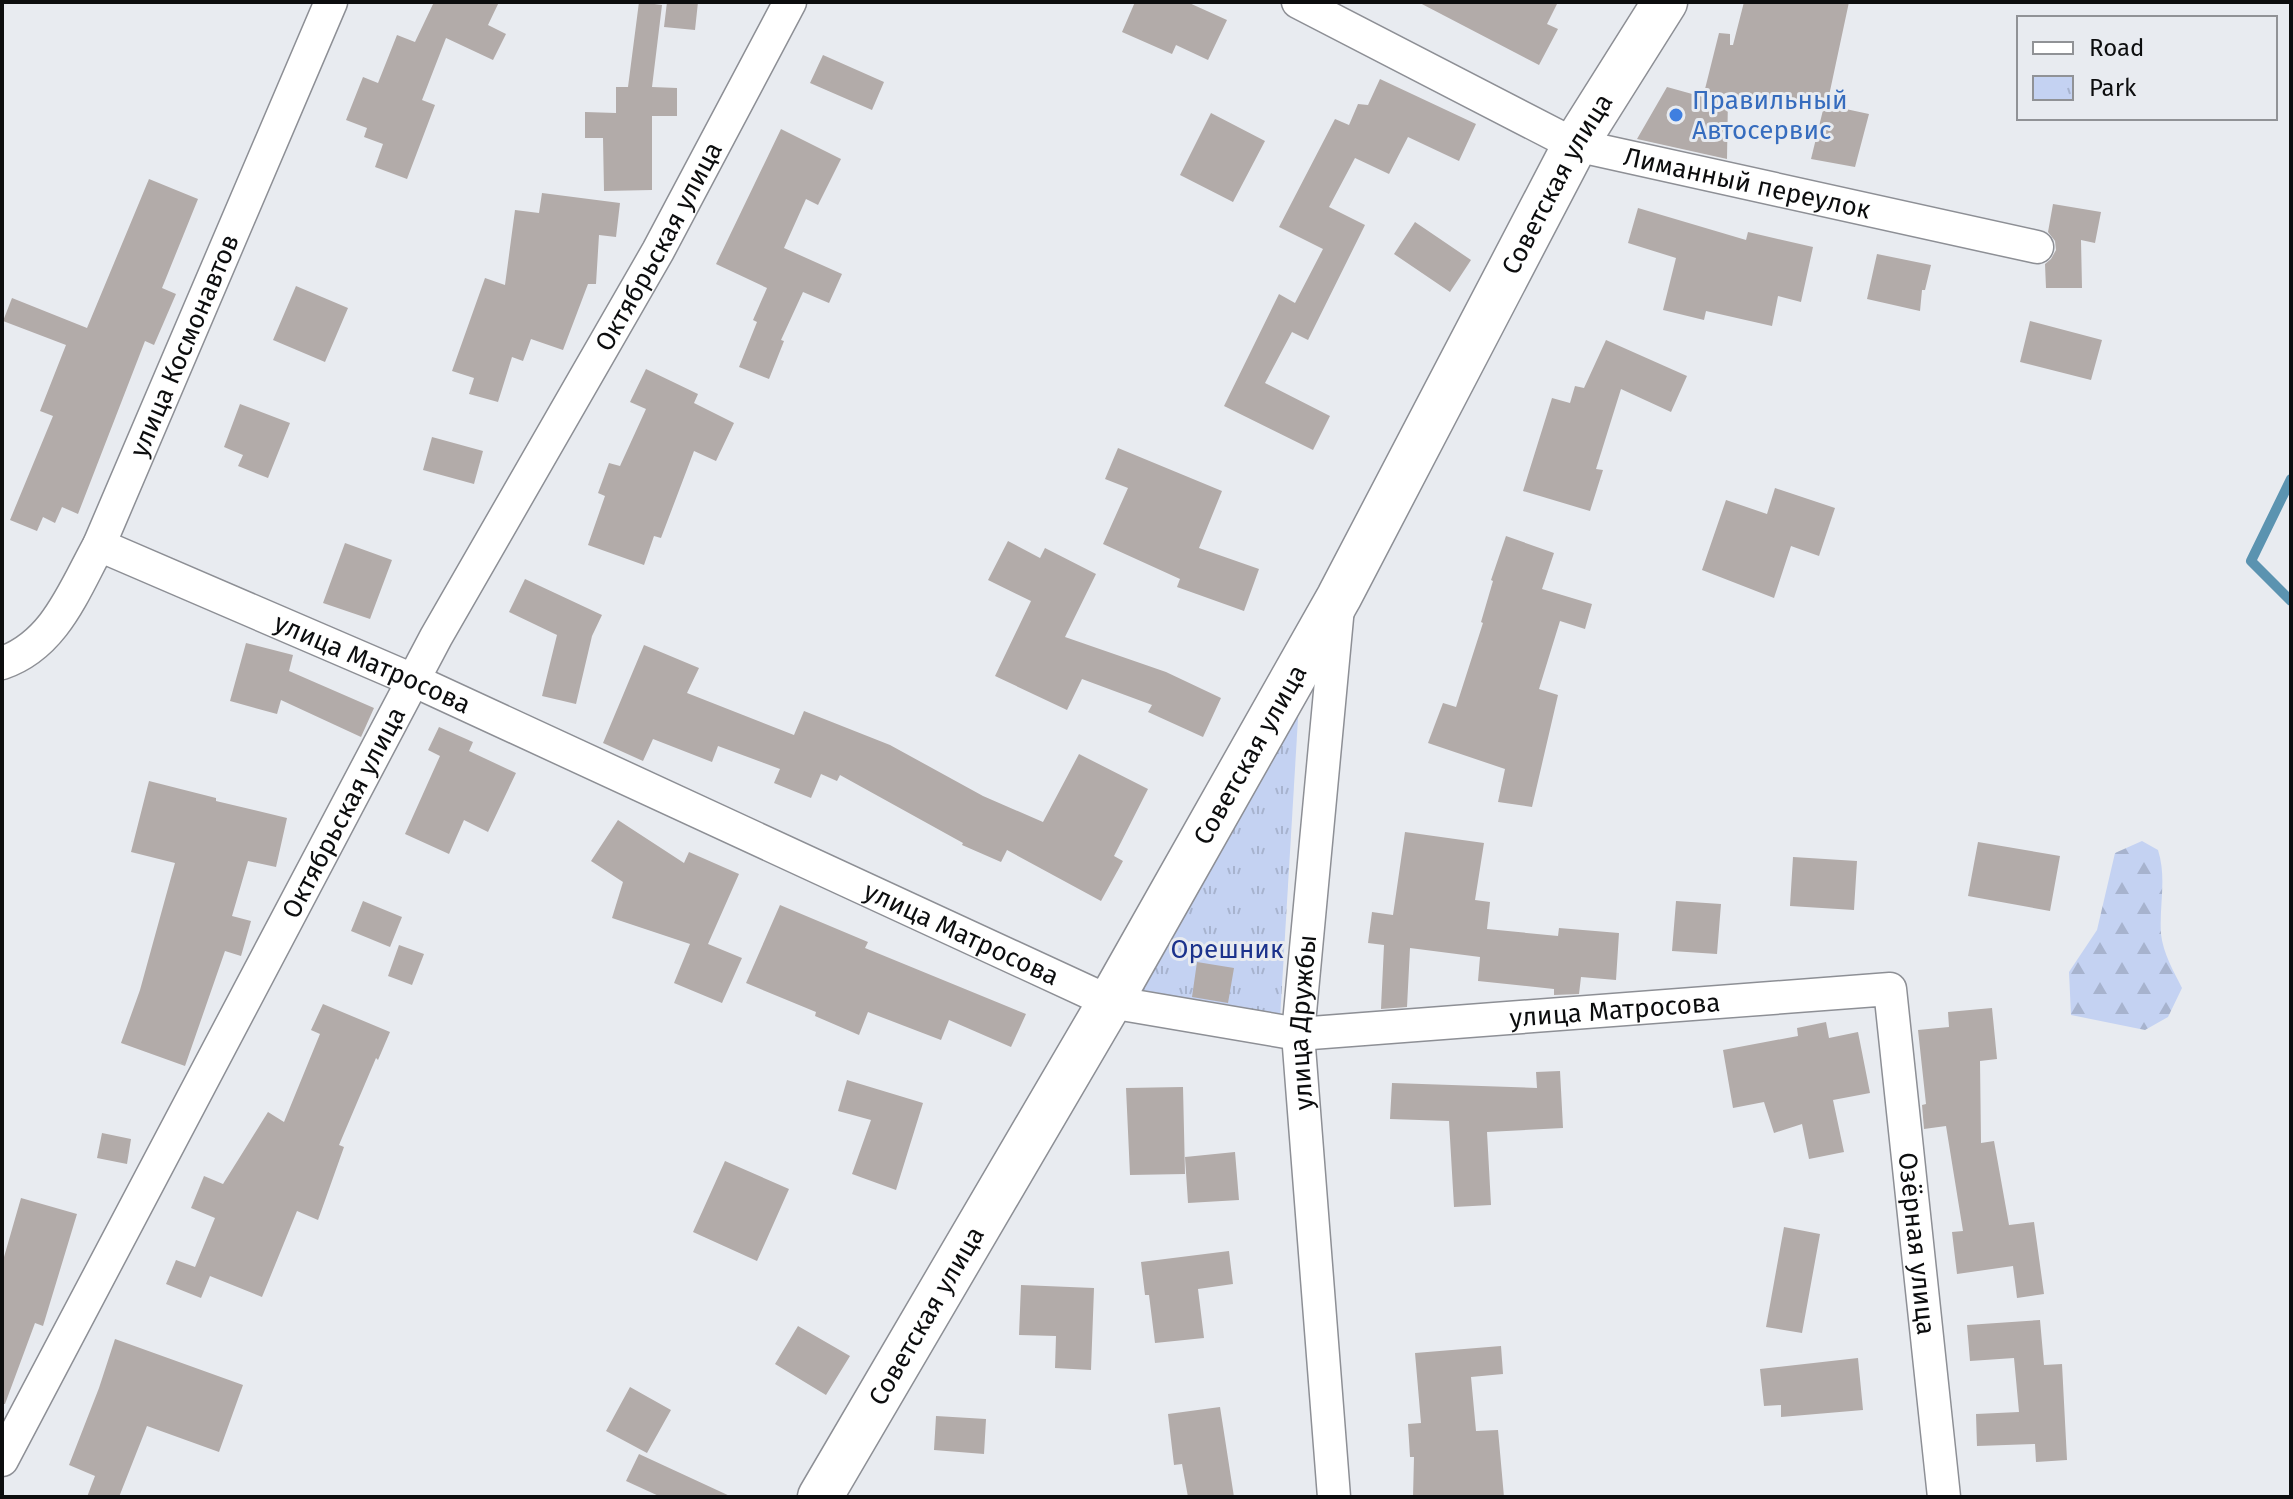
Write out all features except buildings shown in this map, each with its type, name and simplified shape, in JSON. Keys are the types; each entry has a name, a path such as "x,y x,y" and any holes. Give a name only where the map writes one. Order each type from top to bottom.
{"street":[{"name":"улица Космонавтов","path":"2,663 22,656 43,639 99,545 331,2"},
{"name":"Октябрьская улица","path":"2,1460 436,637 658,251 790,2"},
{"name":"Лиманный переулок","path":"1298,2 1575,145 2037,247"},
{"name":"Советская улица","path":"820,1497 1110,1002 1339,597 1575,145 1665,2"},
{"name":"улица Матросова","path":"99,545 415,681 1110,1002 1298,1034 1890,989"},
{"name":"улица Дружбы","path":"1334,1497 1298,1034 1339,597"},
{"name":"Озёрная улица","path":"1890,989 1944,1497"}],"green space":[{"name":"Орешник","path":"1299,702 1280,1019 1135,991"},
{"path":"2142,841 2158,850 2161,860 2162,941 2182,988 2168,1017 2145,1030 2071,1015 2069,972 2097,930 2115,853"}],"waterway":[{"path":"2291,479 2251,561 2291,601"}],"place":[{"name":"Правильный Автосервис","path":"1676,115"}]}
